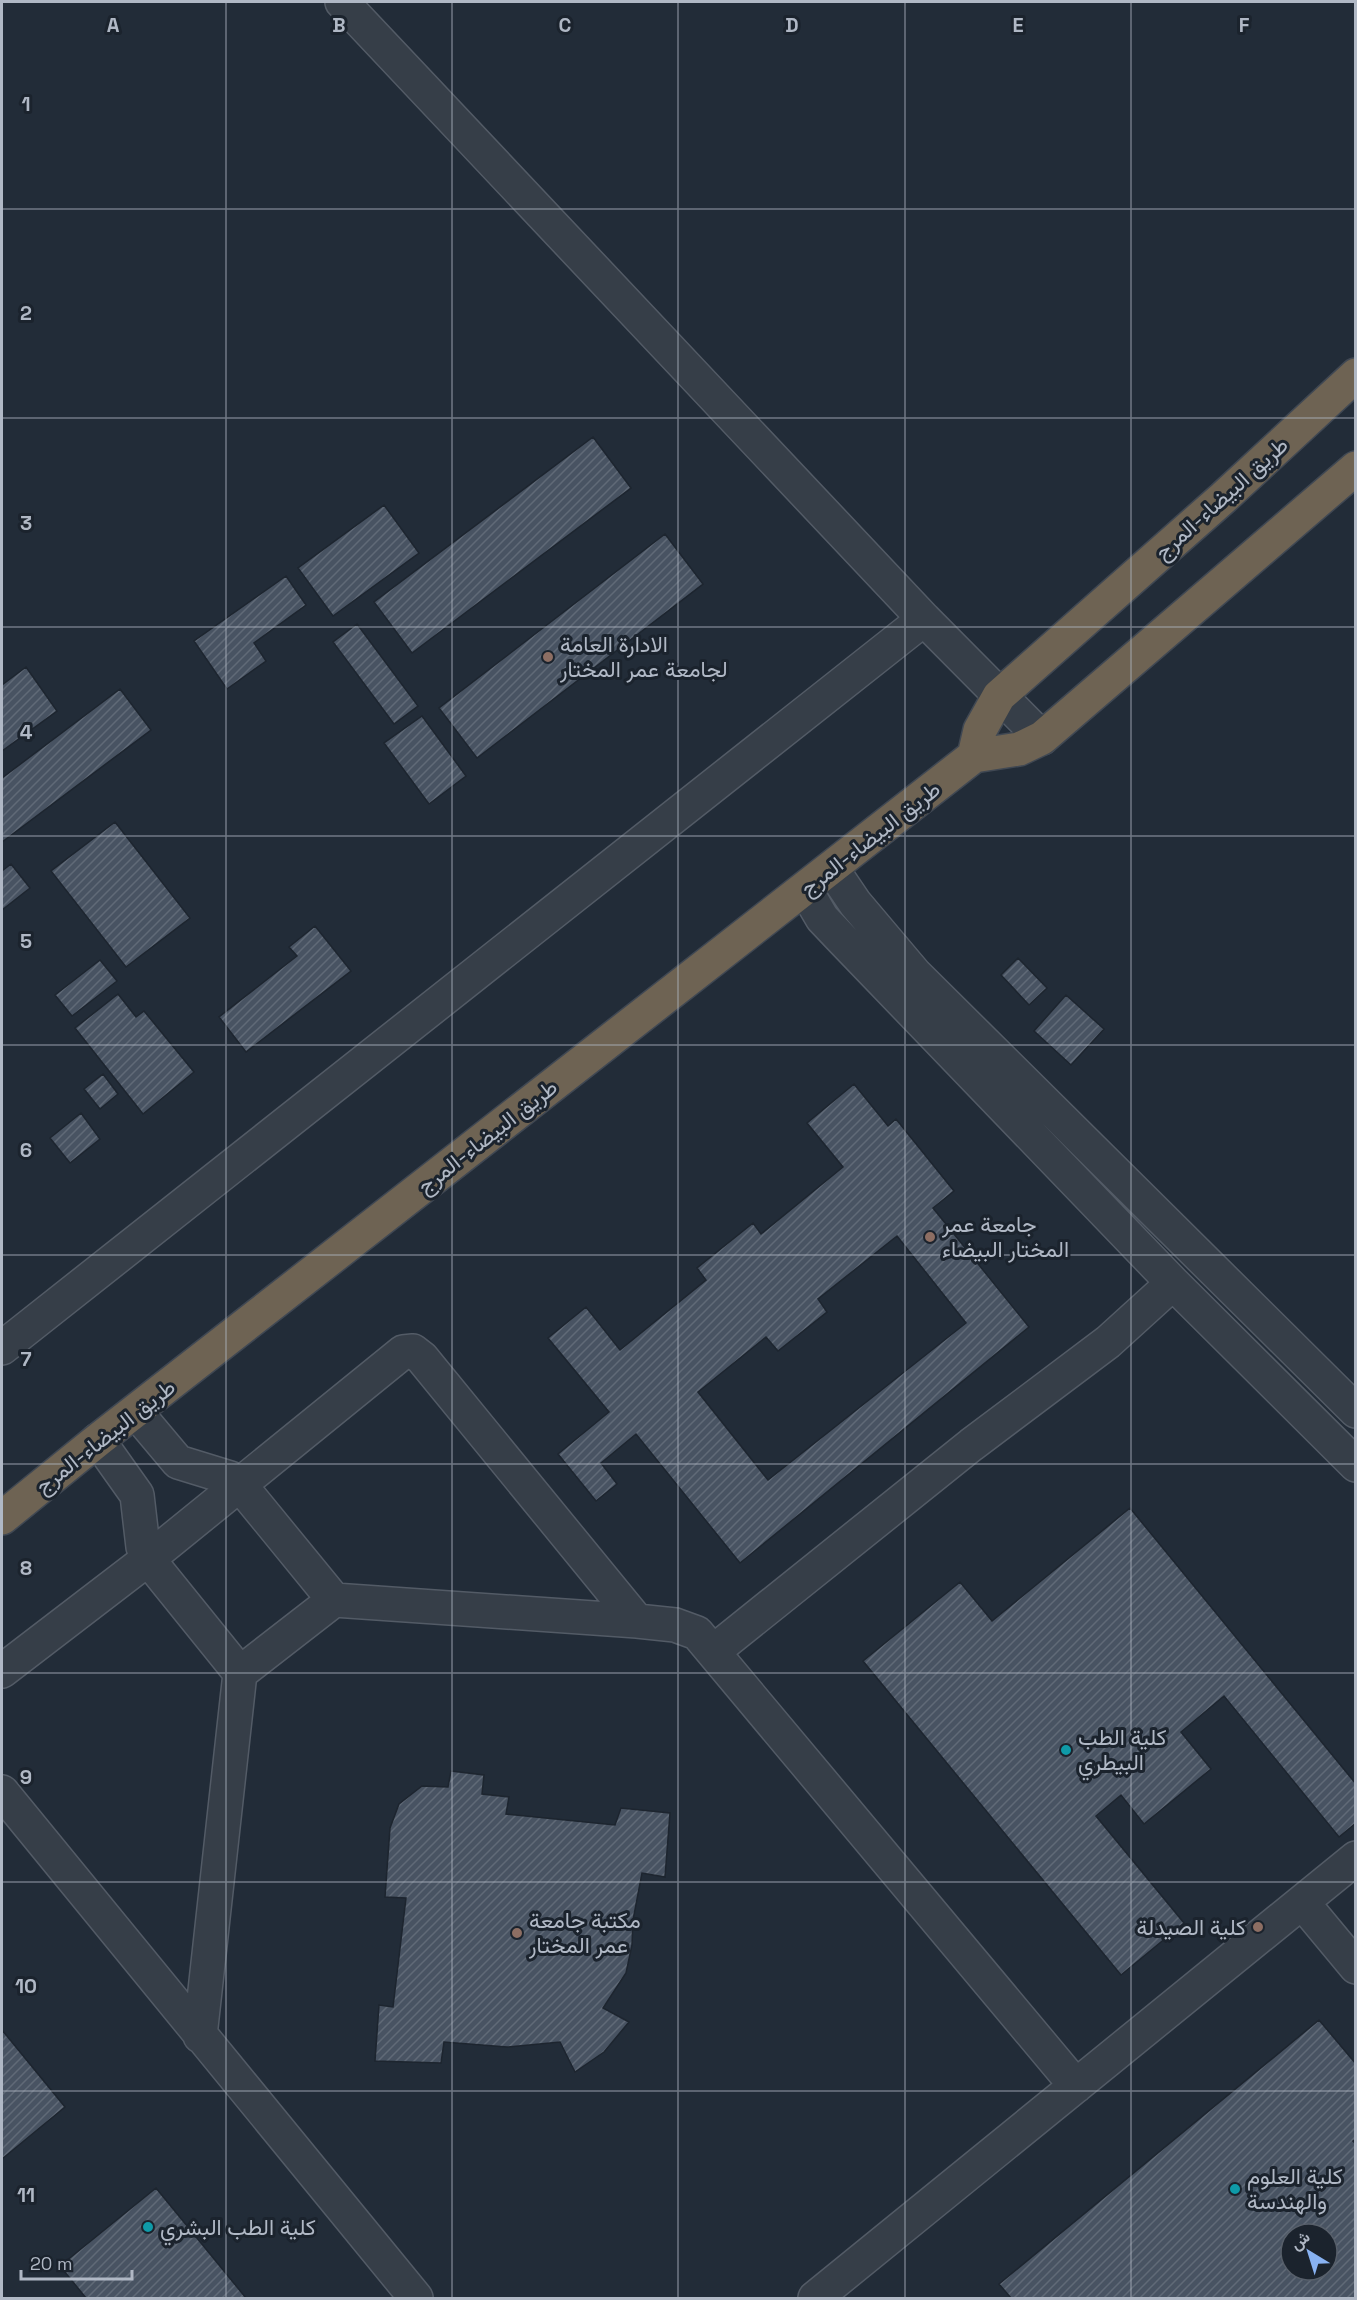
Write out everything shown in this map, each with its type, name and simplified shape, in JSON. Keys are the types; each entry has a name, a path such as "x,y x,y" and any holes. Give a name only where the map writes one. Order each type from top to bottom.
{"highway":[{"name":"طريق البيضاء-المرج","path":"974,756 980,730 999,696 1223,498 1356,375"},
{"name":"طريق البيضاء-المرج","path":"2,1518 98,1440 974,756 1019,749 1042,738 1356,468"}],"street":[{"path":"342,2 924,619 1042,738"},
{"path":"2,1348 924,619"},
{"path":"832,869 855,903 915,975 1356,1411"},
{"path":"805,889 822,918 840,938 1173,1283 1356,1466"},
{"path":"714,1651 971,1445 1108,1342 1173,1283"},
{"path":"2,1671 148,1559 403,1352 413,1351 422,1358 637,1620"},
{"path":"135,1412 178,1462 230,1478 240,1485 333,1600"},
{"path":"98,1440 137,1495 142,1548 148,1559 240,1673 200,2036"},
{"path":"240,1673 333,1600 637,1620 689,1628 714,1651 1076,2086"},
{"path":"2,1792 416,2298"},
{"path":"815,2298 1356,1858"},
{"path":"1302,1902 1356,1967"}],"building":[{"path":"593,437 631,488 412,653 374,602"},
{"path":"384,505 419,553 333,616 298,568"},
{"path":"665,534 703,584 477,758 439,708"},
{"path":"286,576 306,605 254,643 266,661 227,689 194,641"},
{"path":"357,624 418,706 394,724 333,642"},
{"path":"26,667 57,711 2,751 2,685"},
{"path":"120,689 151,730 2,842 2,778"},
{"path":"422,716 466,776 429,804 384,743"},
{"path":"115,822 190,918 126,967 51,871"},
{"path":"11,864 30,888 2,910 2,871"},
{"path":"315,926 351,971 246,1052 219,1017 297,956 289,947"},
{"path":"1018,958 1047,988 1029,1005 1001,975"},
{"path":"100,960 117,981 72,1016 55,995"},
{"path":"118,994 136,1017 144,1011 194,1072 143,1114 75,1028"},
{"path":"1066,995 1104,1029 1071,1065 1034,1031"},
{"path":"103,1074 118,1094 100,1109 84,1089"},
{"path":"854,1084 888,1126 896,1119 954,1191 933,1208 1029,1327 740,1563 636,1434 601,1463 617,1484 596,1501 558,1454 609,1412 548,1338 586,1307 620,1350 706,1280 697,1268 753,1223 761,1234 843,1167 807,1123","holes":["897,1236 966,1323 768,1480 698,1392 766,1337 778,1351 827,1312 818,1299"]},
{"path":"81,1113 100,1139 70,1163 50,1138"},
{"name":"كلية الطب البيطري","path":"1130,1508 1356,1784 1356,1823 1339,1837 1224,1696 1181,1732 1211,1769 1144,1824 1121,1795 1096,1816 1184,1923 1121,1975 863,1661 960,1582 992,1621"},
{"name":"مكتبة جامعة عمر المختار","path":"451,1771 484,1775 482,1794 509,1797 506,1814 615,1825 621,1808 670,1813 665,1877 642,1873 626,1973 603,2008 629,2022 604,2052 575,2072 560,2042 507,2047 444,2042 441,2063 375,2061 379,2005 393,2007 406,1898 385,1897 390,1828 399,1804 422,1786 448,1787"},
{"name":"كلية العلوم والهندسة","path":"1319,2020 1356,2064 1356,2139 1353,2141 1356,2144 1356,2298 1011,2298 999,2284"},
{"path":"2,2030 65,2107 2,2159"},
{"name":"كلية الطب البشري","path":"156,2188 246,2298 86,2298 60,2266"}],"place":[{"name":"الادارة العامة لجامعة عمر المختار","path":"548,657"},
{"name":"جامعة عمر المختار البيضاء","path":"930,1237"},
{"name":"كلية الطب البيطري","path":"1066,1750"},
{"name":"كلية الصيدلة","path":"1258,1927"},
{"name":"مكتبة جامعة عمر المختار","path":"517,1933"},
{"name":"كلية العلوم والهندسة","path":"1235,2189"},
{"name":"كلية الطب البشري","path":"148,2227"}]}
